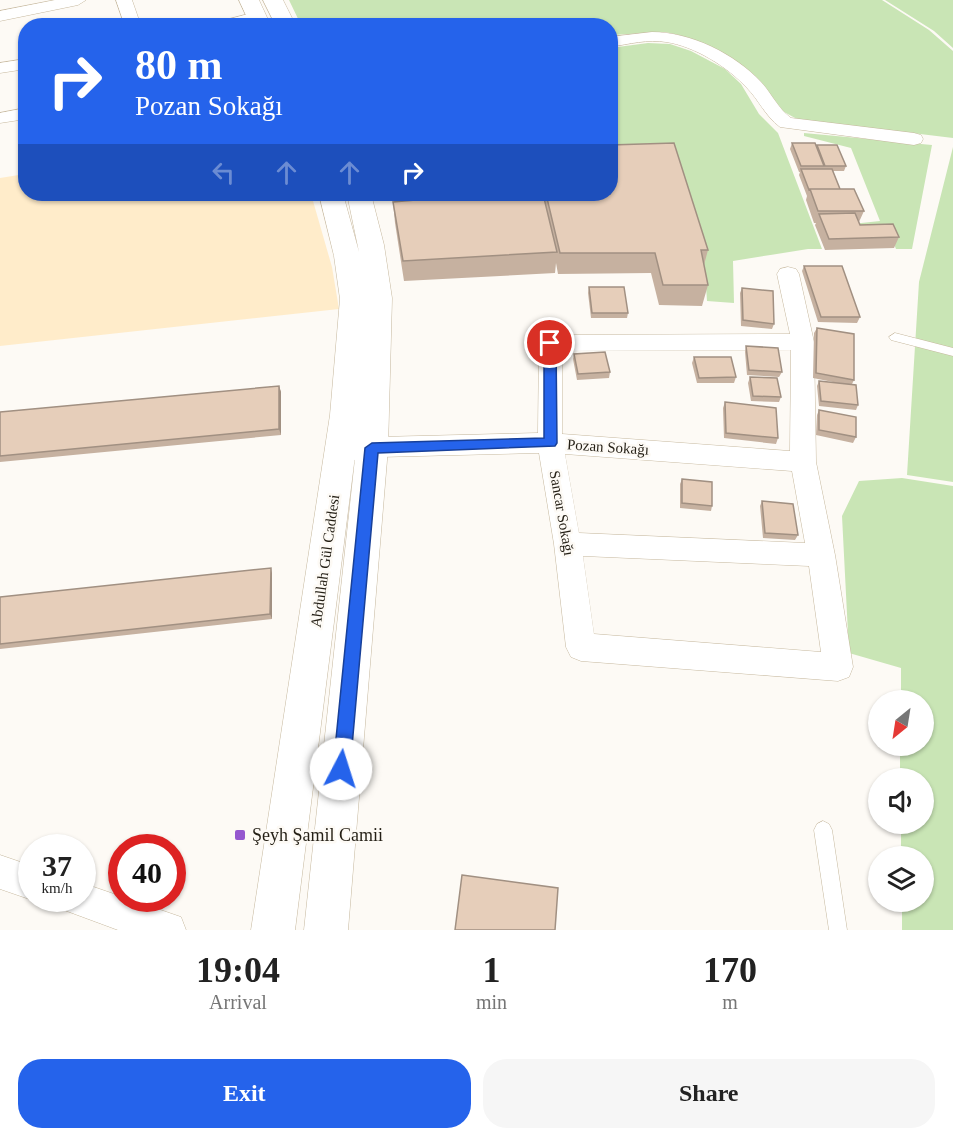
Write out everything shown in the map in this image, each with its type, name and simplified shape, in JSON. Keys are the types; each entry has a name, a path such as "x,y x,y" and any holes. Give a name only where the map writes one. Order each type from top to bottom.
{"street":[{"path":"0,16 78,0"},
{"path":"124,0 130,18"},
{"path":"273,0 282,18"},
{"path":"618,41 666,37 688,43 734,69 754,85 777,117 786,123 914,139"},
{"path":"0,68 18,65"},
{"path":"0,118 18,114"},
{"name":"Abdullah Gül Caddesi","path":"326,930 356,450 354,299 347,256 333,201"},
{"name":"Abdullah Gül Caddesi","path":"273,930 356,450 378,298 371,245 361,201"},
{"path":"568,544 822,555 803,462 803,342 788,274"},
{"name":"Sancar Sokağı","path":"803,342 550,343 550,443 568,544 581,647 838,667 822,555"},
{"name":"Pozan Sokağı","path":"356,450 550,443 803,462"},
{"path":"0,872 18,878"},
{"path":"96,905 168,930"}],"lane":[{"path":"894,337 953,352"},
{"path":"823,830 838,930"}],"shaded area":[{"path":"18,175 18,201 313,201 332,267 339,309 0,346 0,178"}],"green space":[{"path":"289,0 882,0 929,30 953,51 953,138 797,119 784,112 769,94 679,35 665,32 618,35 618,18 298,18"},
{"path":"885,0 953,0 953,48 934,31"},
{"path":"648,43 670,44 691,51 725,69 741,84 759,114 778,133 822,249 808,249 733,261 734,303 707,301 701,252 618,172 618,47"},
{"path":"804,133 932,145 912,249 896,249 890,234 852,224 880,221 851,148 804,136"},
{"path":"953,147 953,482 907,475 919,282"},
{"path":"902,478 953,486 953,930 902,930 902,912 934,912 934,846 901,846 901,834 934,834 934,768 900,768 900,756 934,756 934,690 901,690 901,668 849,653 842,516 859,481"}],"building":[{"path":"674,143 708,250 701,250 708,285 663,285 655,253 560,253 548,201 618,201 618,145"},
{"path":"792,143 815,143 824,166 801,166"},
{"path":"817,145 837,145 846,166 825,166"},
{"path":"801,169 832,169 840,189 809,190"},
{"path":"810,189 854,189 864,211 818,211"},
{"path":"545,201 557,252 403,261 393,202"},
{"path":"855,213 860,225 893,224 899,237 829,239 819,214"},
{"path":"804,266 842,266 860,317 821,317"},
{"path":"589,287 624,287 628,313 592,313"},
{"path":"742,288 773,291 774,324 743,320"},
{"path":"817,328 854,334 854,380 816,373"},
{"path":"746,346 778,348 782,372 749,370"},
{"path":"605,352 610,372 578,374 574,354"},
{"path":"694,357 731,357 736,377 699,378"},
{"path":"750,377 777,378 781,397 753,396"},
{"path":"819,381 856,385 858,405 821,401"},
{"path":"279,386 279,429 0,456 0,412"},
{"path":"725,402 776,408 778,438 726,433"},
{"path":"819,410 856,417 856,437 819,430"},
{"path":"682,479 712,482 712,506 682,503"},
{"path":"762,501 793,504 798,535 765,533"},
{"path":"271,568 270,614 0,644 0,597"},
{"path":"462,875 558,888 555,930 455,930"}],"place":[{"name":"Şeyh Şamil Camii","path":"240,835"}],"route":[{"path":"341,769 372,448 550,443 550,343"}]}
